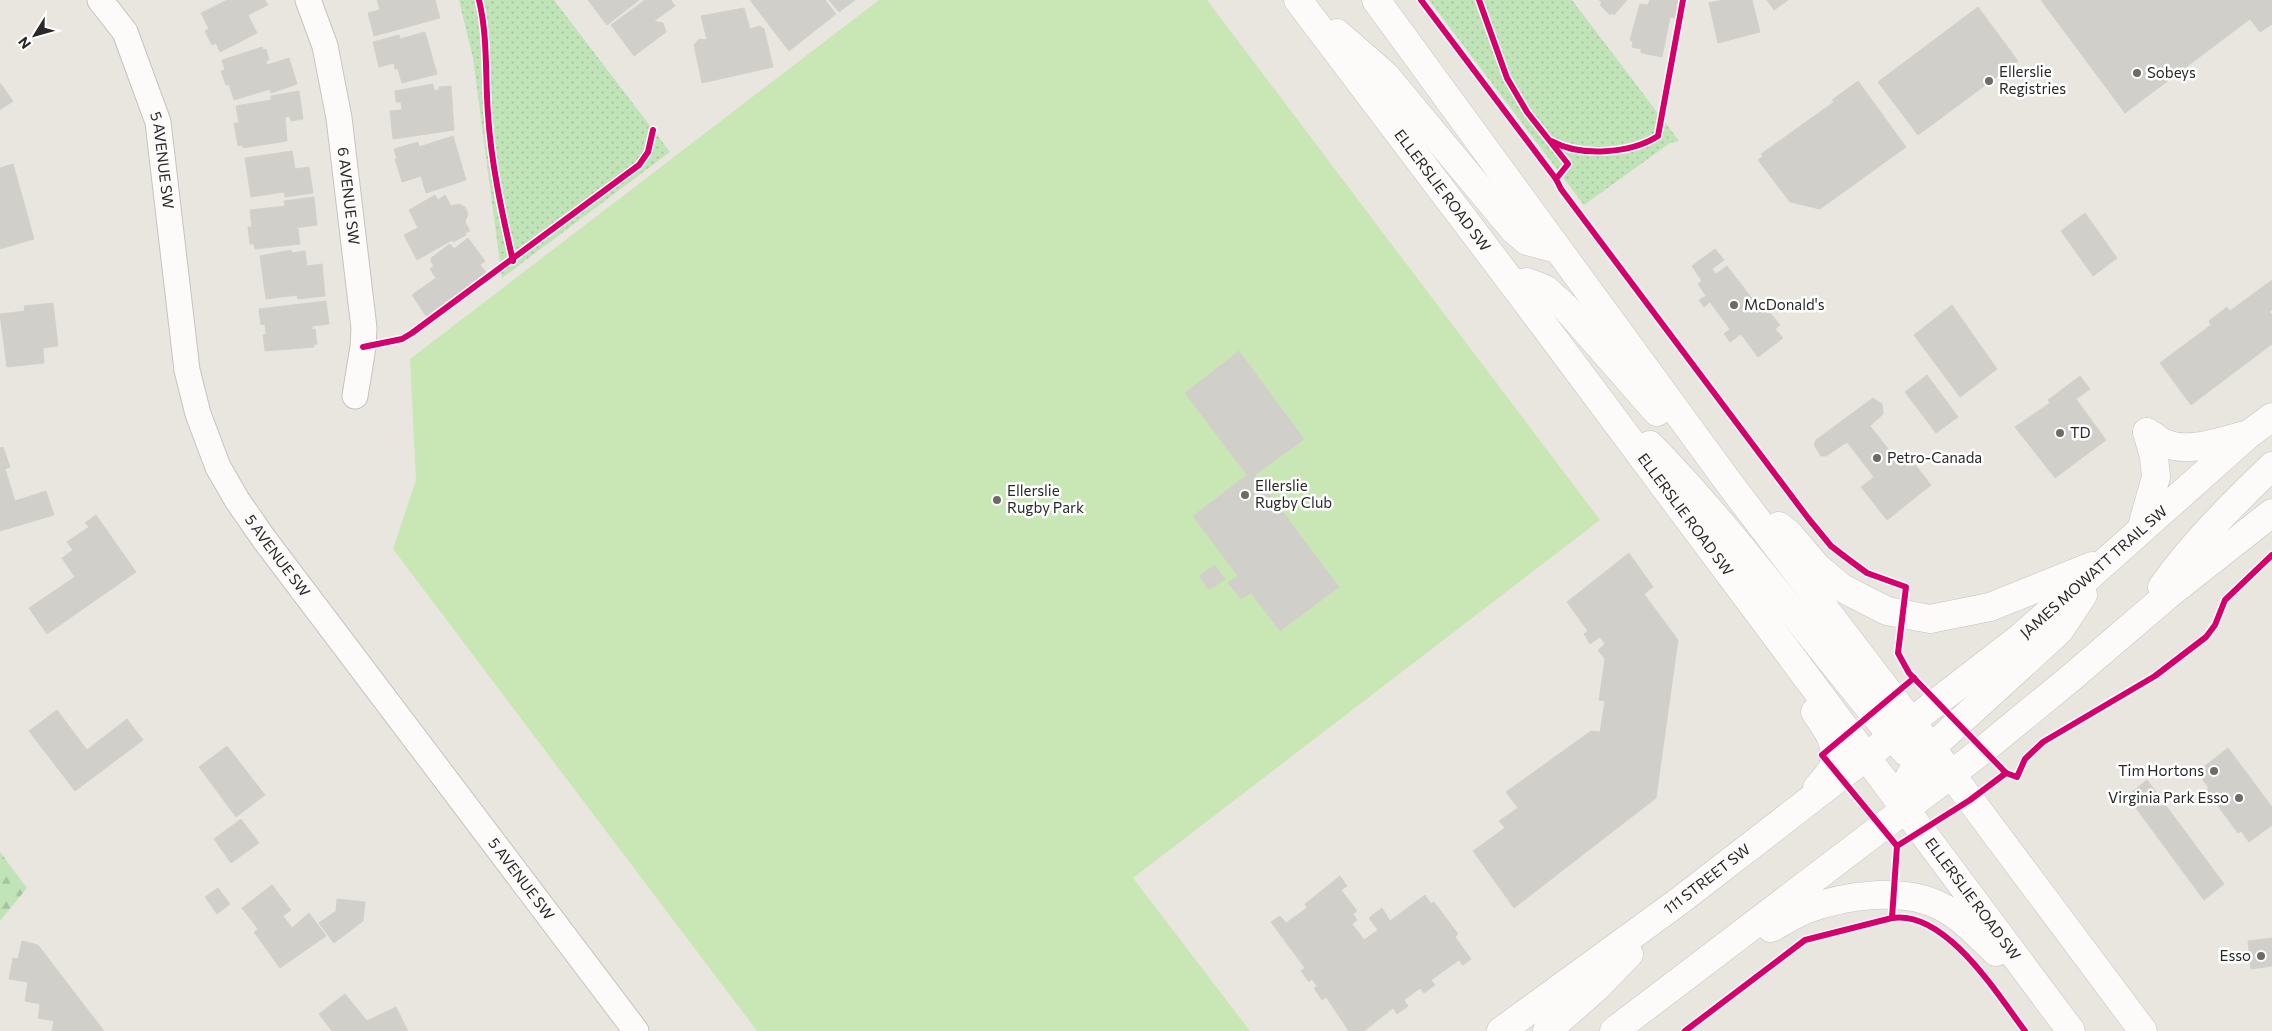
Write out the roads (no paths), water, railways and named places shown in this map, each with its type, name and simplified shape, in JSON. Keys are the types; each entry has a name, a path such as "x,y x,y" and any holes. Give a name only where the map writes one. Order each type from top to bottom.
{"main road":[{"path":"1298,0 1385,75 1513,229 1527,241 1557,249"},
{"name":"ELLERSLIE ROAD SW","path":"1298,0 1513,284 2065,1024"},
{"path":"1376,0 1732,487 1902,730 1906,752 1926,755 1951,774 2143,1031"},
{"path":"1513,284 1527,282 1544,289 1566,308 1667,423 1706,453"},
{"path":"1574,367 1678,473 1902,730"},
{"path":"1574,367 1607,426 1700,558 1830,734 1834,757 1833,767 1808,801"},
{"name":"JAMES MOWATT TRAIL SW","path":"1902,730 2021,637 2249,434 2272,417"},
{"path":"2141,530 2156,477 2154,456 2147,432 2164,443 2181,447 2200,446 2249,434"},
{"path":"2136,622 2193,546 2272,466"},
{"path":"1732,487 1789,534 1817,567 1842,588 1887,611 1904,615 1930,619 1990,607 2108,560"},
{"path":"1614,1031 1951,774 2050,696 2214,557 2272,513"},
{"path":"1905,809 1905,786 1910,774 1926,755 2059,631 2108,560"},
{"name":"111 STREET SW","path":"1501,1031 1678,902 1902,730"},
{"path":"1703,962 1805,910 1847,899 1882,894 1913,898 1943,907 1973,930 2065,1024"},
{"path":"1547,1031 1597,987 1678,902"}],"street":[{"name":"5 AVENUE SW","path":"100,0 125,32 158,122 187,370 198,414 218,467 237,500 264,539 636,1031"},
{"name":"6 AVENUE SW","path":"308,0 325,46 336,101 364,328 364,347 355,396"}],"place":[{"name":"Sobeys","path":"2137,73"},
{"name":"Ellerslie Registries","path":"1989,81"},
{"name":"McDonald's","path":"1734,305"},
{"name":"TD","path":"2060,433"},
{"name":"Petro-Canada","path":"1877,458"},
{"name":"Ellerslie Rugby Club","path":"1245,495"},
{"name":"Ellerslie Rugby Park","path":"997,500"},
{"name":"Tim Hortons","path":"2214,771"},
{"name":"Virginia Park Esso","path":"2239,798"},
{"name":"Esso","path":"2261,956"}]}
